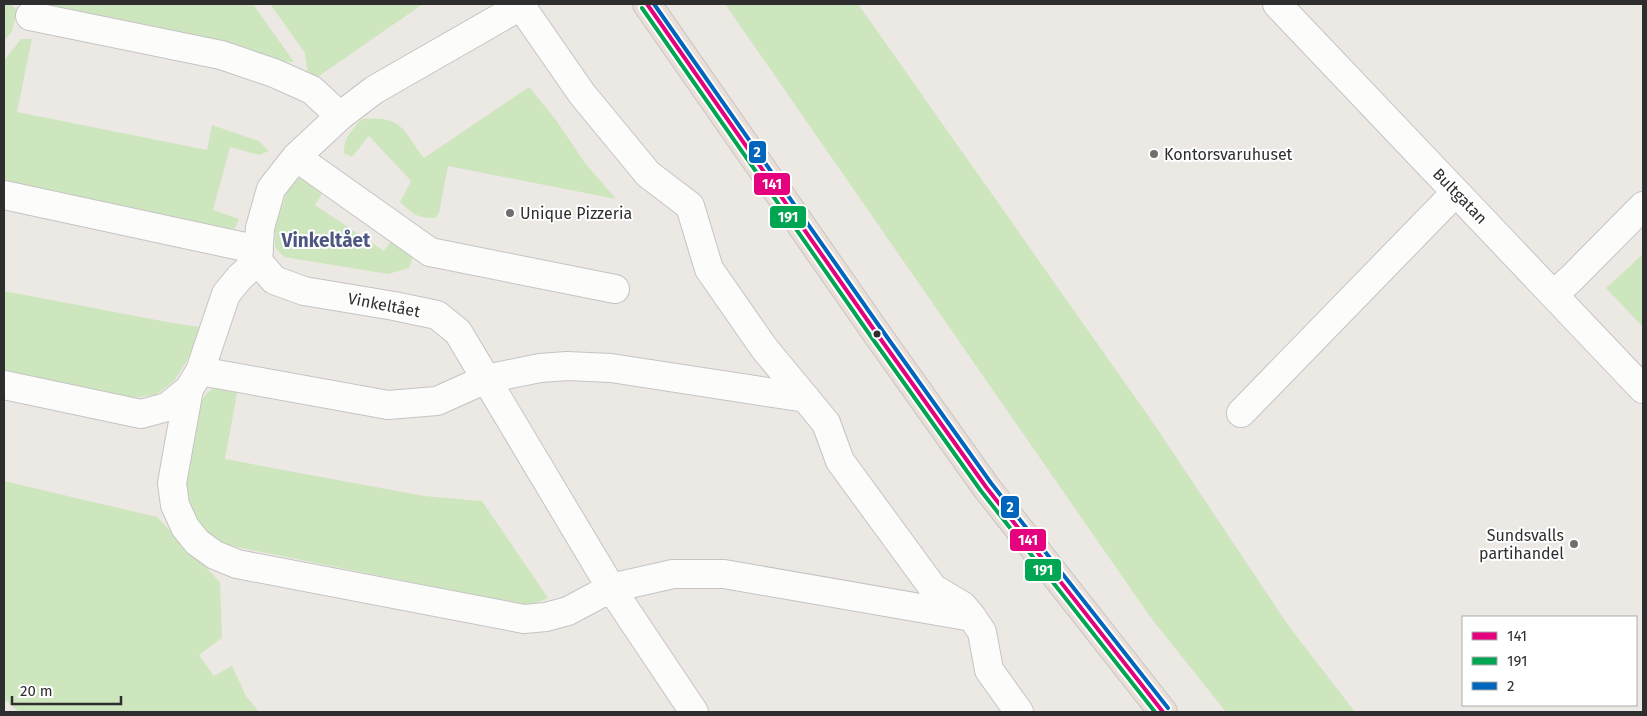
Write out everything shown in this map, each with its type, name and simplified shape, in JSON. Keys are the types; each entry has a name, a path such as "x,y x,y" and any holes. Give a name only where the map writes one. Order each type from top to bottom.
{"highway":[{"path":"647,4 876,334 986,487 1163,712"}],"street":[{"name":"Bultgatan","path":"1277,4 1643,389"},
{"path":"972,617 724,574 672,574 612,588 568,611 546,617 524,618 237,564 215,555 197,542 185,527 175,505 172,483 195,380 226,294 258,256 260,228 271,189 296,157 340,116 374,90 523,5 582,94 648,174 690,206 709,269 764,348 826,423 840,462 933,588 963,606 972,617 982,632 989,670 1019,712"},
{"path":"30,16 221,55 274,72 312,90 340,116"},
{"path":"296,157 430,252 615,289"},
{"path":"1241,414 1456,192"},
{"path":"4,195 258,256"},
{"path":"1554,294 1643,206"},
{"name":"Vinkeltået","path":"258,256 274,280 304,291 394,306 437,316 458,332 612,588 694,712"},
{"path":"195,380 388,405 437,401 486,379 540,368 567,366 610,368 806,398"},
{"path":"4,385 141,414 167,407 195,380"}],"green space":[{"path":"4,4 10,4 17,10 12,31 4,42"},
{"path":"36,4 253,4 294,62 275,61"},
{"path":"270,4 423,4 316,78 308,76 305,53"},
{"path":"725,4 858,4 1156,427 1288,625 1355,712 1226,712 1151,618"},
{"path":"21,39 32,39 17,112 207,150 212,125 259,141 269,151 259,155 230,147 213,210 239,219 235,228 217,232 4,185 4,61"},
{"path":"529,87 556,120 585,163 616,199 448,166 439,213 435,218 423,217 412,212 400,202 411,181 369,136 352,157 344,153 347,138 362,119 376,119 394,122 400,126 424,158"},
{"path":"300,178 308,179 325,188 315,205 384,251 394,236 413,256 409,268 388,274 284,257 275,247 275,229 289,184"},
{"path":"1643,254 1643,327 1606,288"},
{"path":"4,291 199,327 191,354 174,381 156,395 129,398 4,376"},
{"path":"219,385 238,388 225,459 424,496 482,501 548,598 530,606 222,544 203,534 181,486 194,409 207,393"},
{"path":"4,481 157,517 220,582 222,638 199,655 214,676 232,666 246,696 259,712 19,712 4,699"}],"transit line":[{"name":"141","path":"647,4 986,487 1163,712"},
{"name":"2","path":"654,4 991,483 1168,708"},
{"name":"191","path":"642,8 981,491 1155,712"}],"place":[{"name":"Kontorsvaruhuset","path":"1154,154"},
{"name":"Unique Pizzeria","path":"510,213"},
{"name":"Sundsvalls partihandel","path":"1574,544"}],"district":[{"name":"Vinkeltået","path":"326,240"}]}
